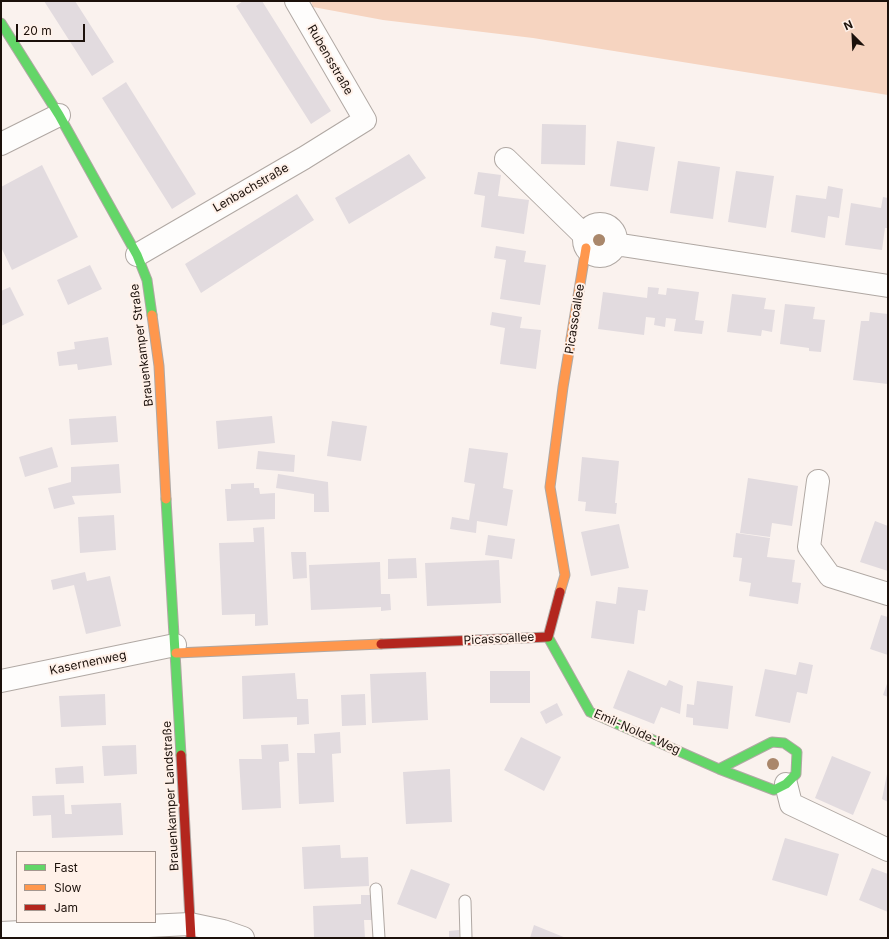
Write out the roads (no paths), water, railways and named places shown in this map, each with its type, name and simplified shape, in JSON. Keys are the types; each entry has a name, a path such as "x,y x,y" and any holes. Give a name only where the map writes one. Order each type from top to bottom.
{"street":[{"name":"Rubensstraße","path":"296,1 365,120"},
{"name":"Brauenkamper Straße","path":"1,23 59,115 137,255 147,280 159,366 176,649"},
{"path":"1,144 59,115"},
{"name":"Lenbachstraße","path":"137,255 304,158 365,120"},
{"path":"506,159 585,242 594,255 605,255 610,253 615,244 888,286"},
{"name":"Picassoallee","path":"176,649 548,637 565,575 550,487 585,242"},
{"path":"818,481 809,547 830,576 888,594"},
{"name":"Emil-Nolde-Weg","path":"548,637 590,712 719,769 774,790 786,784"},
{"name":"Kasernenweg","path":"1,682 176,649"},
{"name":"Brauenkamper Landstraße","path":"176,649 191,931"},
{"path":"719,769 772,742 784,743 797,752 796,774 786,784 791,804 888,850"},
{"path":"1,933 223,931 243,938"}],"lane":[{"path":"376,889 379,938"},
{"path":"465,901 466,938"}]}
